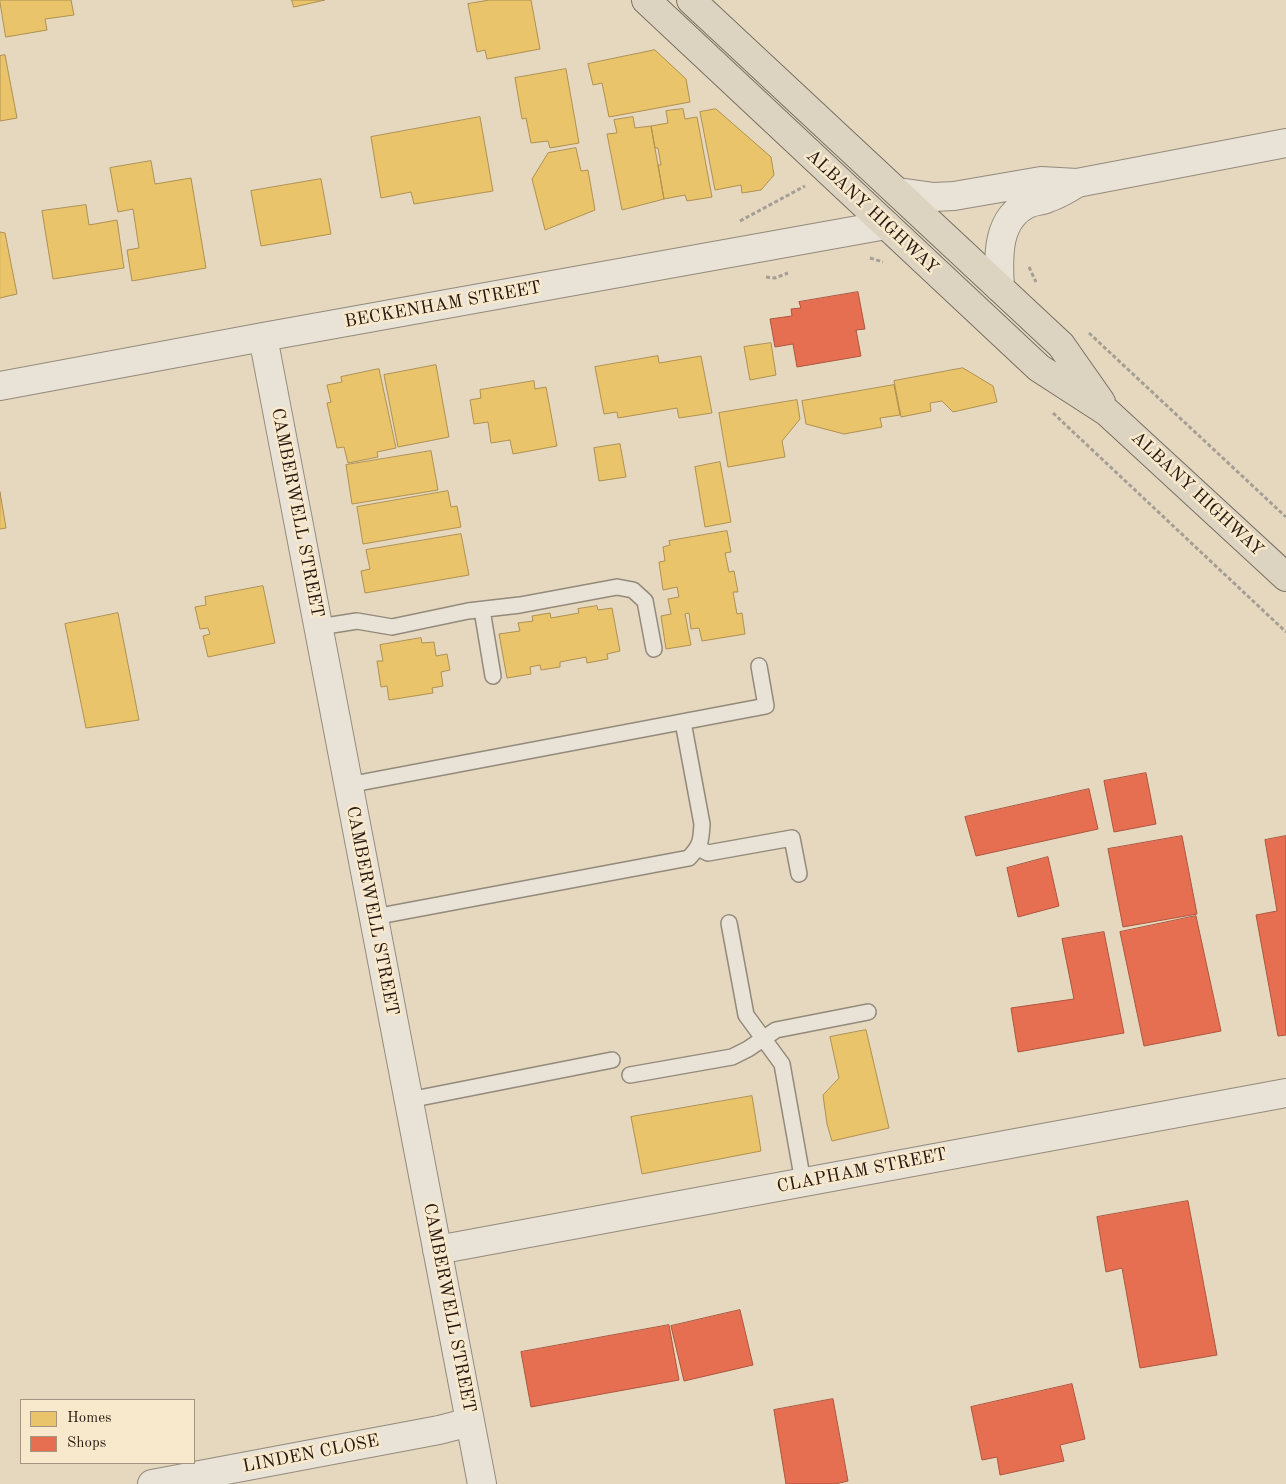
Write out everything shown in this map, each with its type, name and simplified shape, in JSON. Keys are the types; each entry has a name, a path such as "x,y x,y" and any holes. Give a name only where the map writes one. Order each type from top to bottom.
{"highway":[{"name":"ALBANY HIGHWAY","path":"646,0 1039,368 1107,412 1286,577"},
{"name":"ALBANY HIGHWAY","path":"691,0 1061,345 1107,412"}],"street":[{"path":"1000,288 998,262 1005,226 1018,210 1029,204 1048,199 1077,184 1286,142"},
{"path":"898,192 947,197 1041,181 1077,184"},
{"name":"BECKENHAM STREET","path":"0,386 886,225"},
{"name":"CAMBERWELL STREET","path":"263,337 482,1484"},
{"name":"CLAPHAM STREET","path":"438,1250 1286,1092"},
{"name":"LINDEN CLOSE","path":"152,1484 439,1430 470,1422"}],"lane":[{"path":"319,628 357,621 392,627 468,611 520,605 617,588 633,590 645,601 654,649"},
{"path":"482,610 493,676"},
{"path":"348,785 766,706 759,666"},
{"path":"374,918 689,858 698,848 702,824 683,722"},
{"path":"698,848 708,853 792,838 799,874"},
{"path":"729,923 746,1015 782,1064 802,1182"},
{"path":"630,1075 732,1057 776,1030 868,1012"},
{"path":"409,1100 612,1060"}],"path":[{"path":"869,258 888,263"},
{"path":"1027,264 1038,286"},
{"path":"757,276 775,278 790,273"},
{"path":"1082,326 1286,517"},
{"path":"1048,408 1286,632"}],"building: Homes":[{"path":"0,0 71,0 74,15 45,19 47,30 6,37"},
{"path":"292,0 325,0 294,7"},
{"path":"490,0 531,0 540,49 487,59 485,50 477,52 468,4"},
{"path":"655,50 686,79 690,102 609,117 602,83 593,85 588,64"},
{"path":"5,55 17,118 0,121 0,56"},
{"path":"566,69 579,143 550,148 548,141 531,143 526,118 522,119 515,78"},
{"path":"683,109 685,119 697,117 712,197 687,201 685,195 664,199 658,165 661,165 658,148 655,148 651,126 668,123 666,111"},
{"path":"716,109 771,157 774,175 761,190 742,193 741,185 715,190 700,112"},
{"path":"480,117 493,191 414,204 411,192 381,198 371,137"},
{"path":"633,117 635,128 651,126 664,199 622,210 607,134 617,133 614,120"},
{"path":"576,148 581,171 588,170 595,210 545,230 532,179 548,153"},
{"path":"151,161 155,184 191,178 206,268 132,281 127,250 139,248 133,209 118,212 110,168"},
{"path":"321,179 331,234 261,246 251,191"},
{"path":"86,205 89,225 117,220 124,268 53,279 42,211"},
{"path":"0,232 5,233 17,294 0,298"},
{"path":"771,343 776,375 750,380 744,347"},
{"path":"658,356 659,363 701,356 712,413 679,418 677,408 618,418 617,412 604,414 595,367"},
{"path":"436,365 449,437 398,447 384,375"},
{"path":"963,368 993,386 997,402 953,412 942,401 930,403 931,411 901,417 894,381"},
{"path":"379,369 396,448 377,452 378,457 348,463 344,447 337,448 327,403 331,402 327,385 342,382 341,377"},
{"path":"534,381 535,389 546,387 557,446 513,454 510,440 491,443 488,422 474,424 470,400 481,398 480,390"},
{"path":"894,385 900,415 880,418 882,427 844,434 806,424 802,401"},
{"path":"797,400 800,419 782,441 785,457 728,467 719,413"},
{"path":"620,444 626,477 599,481 594,448"},
{"path":"431,451 438,490 352,504 346,465"},
{"path":"720,462 731,522 705,527 695,467"},
{"path":"448,491 451,507 457,506 461,527 363,544 357,507"},
{"path":"0,492 6,528 0,529"},
{"path":"727,531 731,552 725,553 729,572 734,571 738,592 733,592 737,614 742,613 745,634 702,641 699,628 691,629 689,613 685,614 691,645 666,649 661,616 671,614 668,599 679,597 677,587 663,590 659,562 665,561 663,547 670,545 669,541"},
{"path":"461,534 469,575 365,593 361,571 370,569 366,550"},
{"path":"263,586 275,643 208,657 203,636 210,634 208,628 200,629 195,607 206,605 205,597"},
{"path":"597,606 598,610 612,608 620,651 607,654 608,659 587,663 586,657 560,662 560,667 541,670 540,665 530,667 531,674 507,678 499,634 520,631 518,623 533,621 532,616 550,613 551,618 579,613 578,609"},
{"path":"118,613 139,720 86,728 65,624"},
{"path":"421,638 422,643 434,642 436,656 447,654 450,670 441,672 443,686 432,688 433,693 389,700 387,686 381,687 377,661 383,661 380,645"},
{"path":"866,1030 889,1128 832,1141 827,1124 823,1095 839,1078 830,1037"},
{"path":"752,1096 761,1151 642,1174 631,1117"}],"building: Shops":[{"path":"858,292 865,329 856,330 861,356 797,367 793,344 775,347 770,319 792,316 791,309 801,308 799,302"},
{"path":"1146,773 1156,824 1114,832 1104,781"},
{"path":"1089,789 1098,829 976,856 965,817"},
{"path":"1182,836 1197,914 1123,927 1108,849"},
{"path":"1286,836 1286,1035 1278,1036 1256,915 1277,911 1265,840"},
{"path":"1048,857 1059,906 1018,917 1007,868"},
{"path":"1196,916 1221,1031 1144,1046 1120,932"},
{"path":"1104,932 1124,1033 1018,1052 1011,1008 1074,999 1062,939"},
{"path":"1188,1201 1217,1355 1140,1368 1122,1268 1106,1272 1097,1217"},
{"path":"740,1310 753,1365 684,1381 671,1326"},
{"path":"669,1325 679,1380 531,1407 521,1352"},
{"path":"1072,1384 1085,1439 1060,1445 1064,1461 1000,1475 997,1457 982,1460 971,1407"},
{"path":"833,1399 848,1481 835,1484 786,1484 774,1410"}]}
